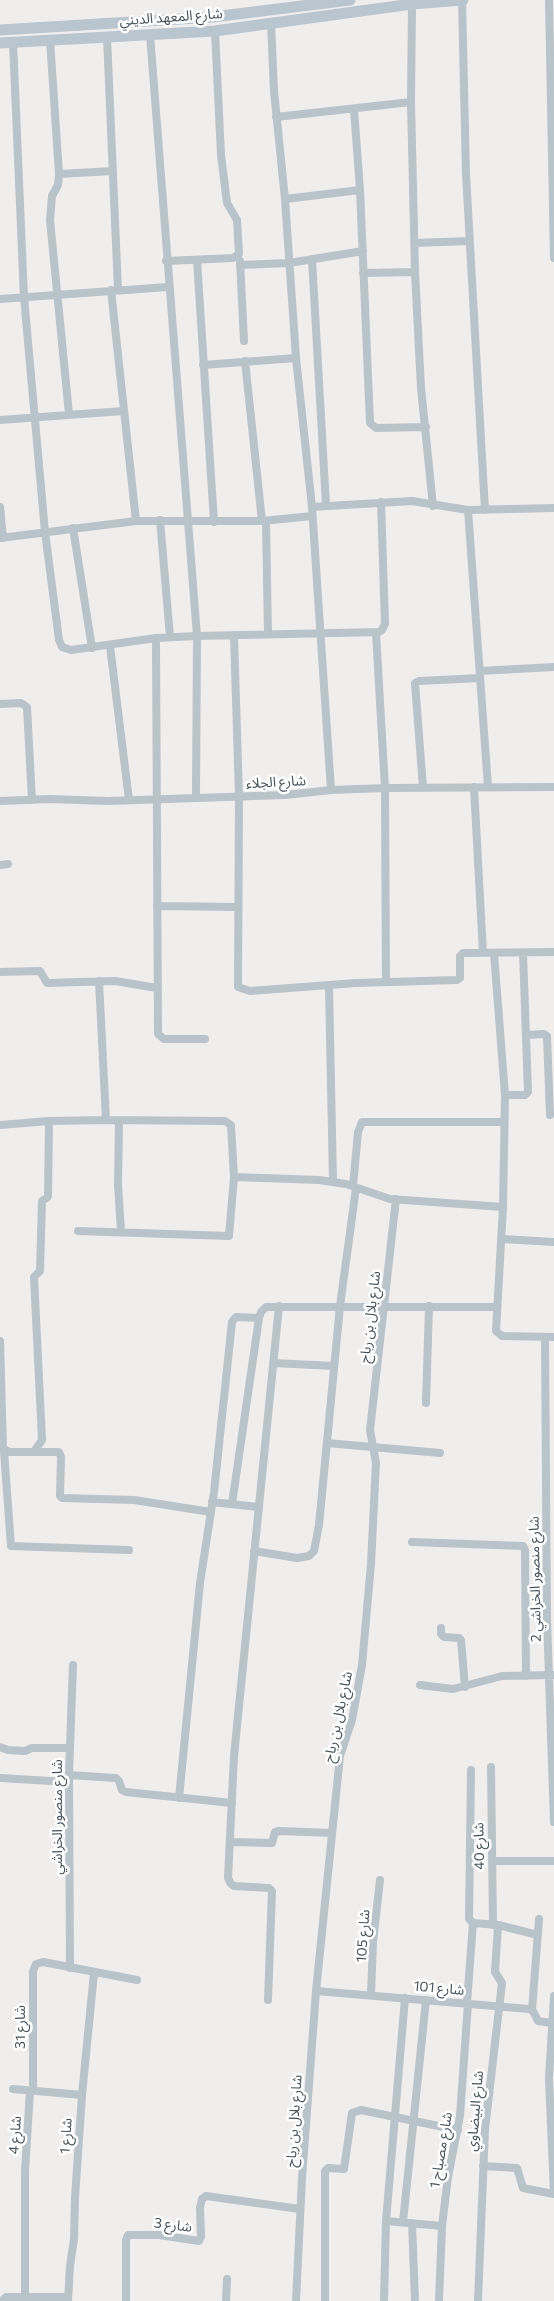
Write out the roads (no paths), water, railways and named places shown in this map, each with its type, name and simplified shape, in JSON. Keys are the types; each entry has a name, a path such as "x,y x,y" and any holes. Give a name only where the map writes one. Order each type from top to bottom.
{"street":[{"name":"شارع المعهد الديني","path":"0,30 213,17 350,0"},
{"name":"شارع المعهد الديني","path":"0,43 215,31 412,4 462,0"},
{"path":"462,0 469,241 485,510"},
{"path":"549,0 554,258"},
{"path":"412,4 411,102 420,372 433,506"},
{"path":"271,23 276,117 285,199 296,358 312,507 331,790"},
{"path":"215,31 222,164 226,203 238,225 244,341"},
{"path":"150,35 168,287 197,636 196,797"},
{"path":"107,37 113,171 115,290 124,394 123,411 136,521"},
{"path":"50,40 59,174 58,185 52,196 50,208 56,294 69,414"},
{"path":"14,42 24,297 46,532 60,644 66,650 170,637 376,632 382,630 384,624 381,502"},
{"path":"276,117 411,102"},
{"path":"354,109 360,190 370,423 376,428 426,427"},
{"path":"59,174 113,171"},
{"path":"285,199 360,190"},
{"path":"415,243 469,241"},
{"path":"240,265 289,263 363,251"},
{"path":"166,261 233,258 239,254"},
{"path":"312,259 326,505"},
{"path":"197,260 214,522"},
{"path":"364,273 416,272"},
{"path":"0,299 168,287"},
{"path":"203,365 296,358"},
{"path":"245,361 264,521 268,634"},
{"path":"0,420 123,411"},
{"path":"312,507 412,501 433,506 468,510 554,508"},
{"path":"0,507 1,538 136,521 264,521 312,516"},
{"path":"468,510 488,787"},
{"path":"160,520 170,637"},
{"path":"74,528 92,648"},
{"path":"376,632 385,788 386,982"},
{"path":"234,635 239,796 238,988 250,991 329,985 457,980 460,978 461,954 483,952 554,952"},
{"path":"156,638 158,1030 161,1038 205,1039"},
{"path":"110,646 129,800"},
{"path":"423,788 415,683 419,681 554,667"},
{"path":"0,704 21,703 27,707 32,800"},
{"path":"474,787 483,952"},
{"name":"شارع الجلاء","path":"0,801 129,800 285,795 331,790 385,788 554,788"},
{"path":"157,906 237,907"},
{"path":"494,952 504,1095 502,1239 496,1328 499,1335 554,1337"},
{"path":"504,1095 526,1095 528,1092 523,953"},
{"path":"0,972 40,971 47,983 100,981 158,988"},
{"path":"100,981 106,1120"},
{"path":"329,985 333,1182"},
{"path":"526,1035 546,1035 551,1047 550,1115"},
{"path":"0,1125 49,1121 106,1120 229,1122 232,1129 234,1177 229,1236 78,1231"},
{"path":"119,1120 118,1185 121,1232"},
{"path":"34,1452 42,1440 34,1277 40,1271 42,1202 48,1197 49,1121"},
{"path":"254,1551 297,1558 309,1556 314,1551 327,1443 340,1306 355,1187 359,1124 362,1122 504,1122"},
{"path":"234,1177 292,1178 333,1182 355,1187 379,1197 503,1207"},
{"name":"شارع بلال بن رباح","path":"296,2301 300,2209 316,1991 332,1833 340,1756 352,1720 362,1665 371,1564 376,1463 370,1430 396,1199"},
{"path":"502,1239 554,1242"},
{"path":"268,2000 272,1891 269,1888 239,1887 231,1884 228,1878 234,1756 279,1306"},
{"path":"426,1404 429,1306"},
{"path":"232,1504 259,1318 261,1312 266,1307 497,1307"},
{"path":"179,1798 192,1652 228,1379 232,1322 236,1317 259,1318"},
{"name":"شارع منصور الخراشي 2","path":"545,1337 550,1431 550,1619 554,1822"},
{"path":"0,1341 4,1451 11,1546 15,1548 129,1550"},
{"path":"273,1363 334,1366"},
{"path":"327,1443 440,1453"},
{"path":"4,1451 53,1451 60,1454 60,1496 63,1499 134,1500 211,1512"},
{"path":"212,1502 258,1507"},
{"path":"412,1542 523,1546 525,1550 526,1676"},
{"path":"441,1628 441,1634 444,1636 461,1640 465,1686"},
{"name":"شارع منصور الخراشي","path":"70,1968 69,1778 73,1665"},
{"path":"420,1685 446,1689 502,1676 552,1675"},
{"path":"0,1746 8,1750 25,1751 32,1748 70,1748"},
{"name":"شارع 40","path":"491,1767 495,1925"},
{"name":"شارع مصباح 1","path":"439,2301 442,2226 448,2177 458,2130 473,1923 469,1919 471,1770"},
{"path":"0,1778 113,1777 118,1779 122,1790 126,1792 232,1803"},
{"path":"230,1842 272,1843 275,1832 278,1830 332,1833"},
{"path":"492,1861 554,1861"},
{"name":"شارع 105","path":"371,1995 373,1942 380,1880"},
{"path":"532,2010 539,1919"},
{"path":"473,1923 495,1925 538,1935"},
{"name":"شارع البيضاوي","path":"478,2301 487,2112 502,1983 495,1972 495,1925"},
{"name":"شارع 31","path":"31,2091 33,1971 36,1964 43,1962 70,1968"},
{"path":"70,1968 137,1980"},
{"name":"شارع 1","path":"68,2299 74,2239 82,2095 94,1973"},
{"name":"شارع 101","path":"316,1991 532,2010 538,2021 553,2026"},
{"path":"483,2166 517,2168 523,2188 554,2194 549,2078 554,1996"},
{"path":"384,2301 386,2221 405,1998"},
{"path":"403,2222 426,2000"},
{"path":"13,2088 82,2095"},
{"name":"شارع 4","path":"25,2299 25,2171 31,2091"},
{"path":"325,2301 325,2171 328,2168 344,2169 352,2113 361,2110 458,2130"},
{"name":"شارع 3","path":"126,2301 126,2240 128,2235 159,2235 199,2240 201,2237 200,2208 202,2199 206,2196 300,2209"},
{"path":"386,2221 442,2226"},
{"path":"412,2223 415,2301"},
{"path":"226,2301 227,2279"},
{"path":"2,2301 6,2297 68,2299"}]}
